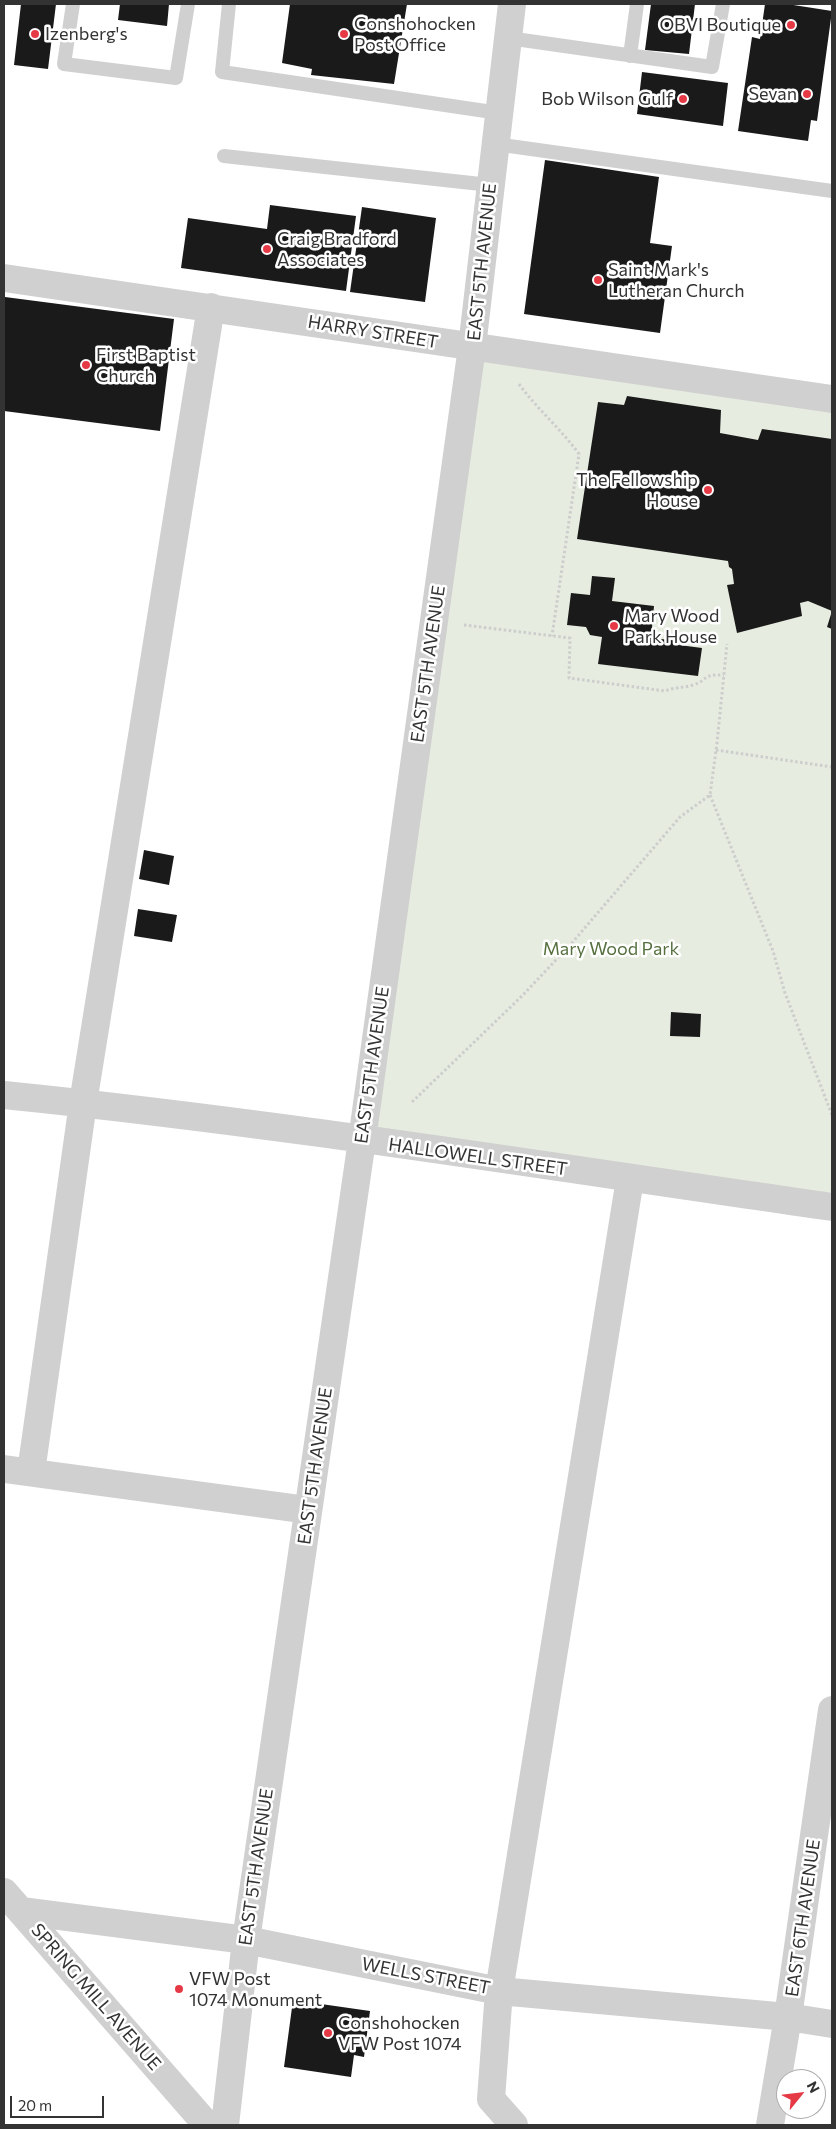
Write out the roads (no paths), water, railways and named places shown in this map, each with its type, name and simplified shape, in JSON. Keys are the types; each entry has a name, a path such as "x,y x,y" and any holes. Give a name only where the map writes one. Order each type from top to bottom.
{"street":[{"name":"EAST 5TH AVENUE","path":"225,2125 246,1940 362,1140 472,347 512,4"},
{"name":"HARRY STREET","path":"4,278 832,399"},
{"path":"31,1472 82,1103 211,307"},
{"name":"HALLOWELL STREET","path":"4,1095 82,1103 362,1140 832,1207"},
{"path":"514,2125 491,2100 499,1991 630,1179"},
{"path":"4,1469 308,1510"},
{"name":"EAST 6TH AVENUE","path":"770,2125 788,2017 832,1710"},
{"name":"WELLS STREET","path":"13,1902 246,1940 499,1991 788,2017 832,2024"},
{"name":"SPRING MILL AVENUE","path":"13,1902 206,2125"}],"lane":[{"path":"73,4 64,64 176,78 188,4"},
{"path":"228,4 222,72 498,113"},
{"path":"630,56 637,4"},
{"path":"508,38 712,67 723,4"},
{"path":"495,144 832,191"},
{"path":"224,156 490,185"}],"place":[{"name":"OBVI Boutique","path":"791,25"},
{"name":"Izenberg's","path":"35,34"},
{"name":"Conshohocken Post Office","path":"344,34"},
{"name":"Sevan","path":"807,94"},
{"name":"Bob Wilson Gulf","path":"683,99"},
{"name":"Craig Bradford Associates","path":"267,249"},
{"name":"Saint Mark's Lutheran Church","path":"598,280"},
{"name":"First Baptist Church","path":"86,365"},
{"name":"The Fellowship House","path":"708,490"},
{"name":"Mary Wood Park House","path":"614,626"},
{"name":"VFW Post 1074 Monument","path":"179,1989"},
{"name":"Conshohocken VFW Post 1074","path":"328,2033"}],"park label":[{"name":"Mary Wood Park","path":"611,949"}]}
